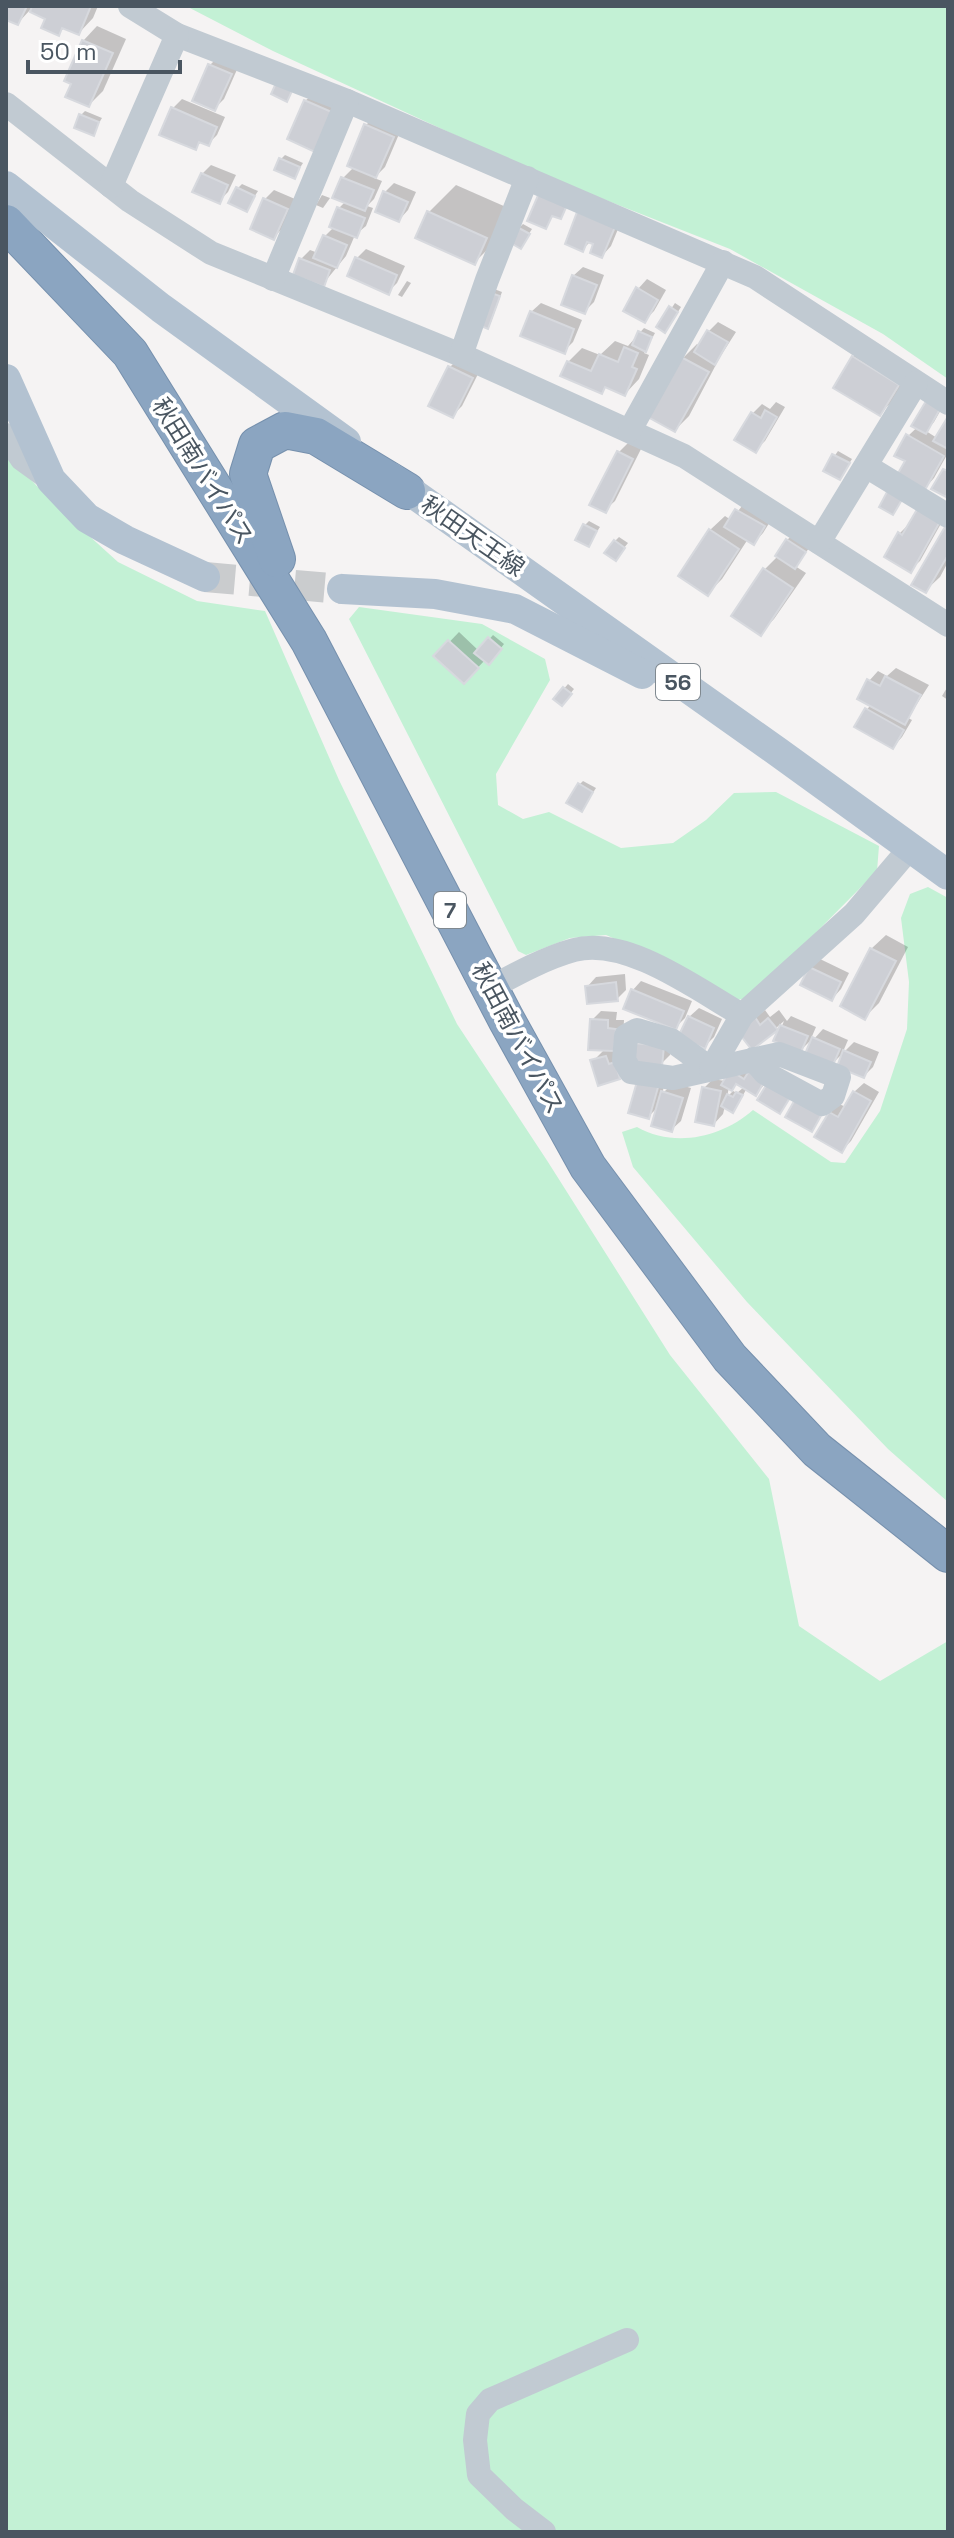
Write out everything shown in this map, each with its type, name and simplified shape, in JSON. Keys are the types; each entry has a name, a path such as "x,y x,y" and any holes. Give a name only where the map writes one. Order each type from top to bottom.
{"highway":[{"name":"秋田南バイパス","path":"6,223 130,353 309,641 490,988 588,1167 730,1358 817,1450 948,1554"},
{"path":"309,641 263,523 248,474 257,445 285,430 316,436 407,491"}],"main road":[{"name":"秋田天王線","path":"6,186 161,308 321,423 407,491 476,536 732,721 934,860"},
{"path":"6,379 51,480 87,518 125,540 205,577"},
{"path":"342,589 435,594 515,609 732,721"}],"street":[{"path":"130,6 177,35 347,101 755,277 948,403"},
{"path":"111,186 177,35"},
{"path":"273,279 347,101"},
{"path":"6,104 130,201 211,253 461,355 684,456 948,625"},
{"path":"461,355 527,178"},
{"path":"630,430 723,262"},
{"path":"819,542 916,383"},
{"path":"6,435 22,459 51,480"},
{"path":"866,466 948,516"},
{"path":"753,1059 711,1069 742,1015 854,914 934,860"},
{"path":"490,988 519,972 576,950 609,949 646,960 742,1015"},
{"path":"544,2532 514,2509 479,2475 475,2440 478,2414 490,2400 627,2340"}],"green space":[{"path":"186,6 948,6 948,379 883,334 730,249 537,173 273,51"},
{"path":"6,447 17,465 54,504 118,562 197,601 265,611 339,780 457,1024 670,1355 769,1479 799,1626 880,1681 948,1641 948,2532 6,2532"},
{"path":"359,607 482,624 545,659 550,680 496,774 498,805 523,819 549,812 621,848 673,843 706,820 734,793 776,792 879,846 877,871 752,997 732,1001 636,948 606,935 570,938 526,955 518,951 349,619"},
{"path":"928,887 948,898 948,1502 888,1449 747,1302 633,1167 622,1132 637,1127 666,1137 697,1137 727,1127 753,1110 831,1162 845,1163 880,1111 907,1029 909,982 901,918 910,894"}],"building":[{"path":"6,6 27,6 18,25 6,20"},
{"path":"32,6 91,6 79,35 62,28 59,36 41,28 45,19 30,12"},
{"path":"82,40 113,53 89,107 65,97 71,84 64,81"},
{"path":"208,64 232,74 215,111 192,101"},
{"path":"276,83 292,91 287,102 271,94"},
{"path":"304,100 334,113 317,153 287,139"},
{"path":"171,107 217,127 209,146 199,142 196,150 159,135"},
{"path":"79,114 99,122 94,136 74,128"},
{"path":"364,124 394,137 376,178 347,166"},
{"path":"279,158 300,167 295,179 274,170"},
{"path":"201,173 228,185 220,204 192,192"},
{"path":"341,177 374,190 365,211 332,198"},
{"path":"236,187 255,196 247,212 228,203"},
{"path":"383,191 408,202 399,222 375,212"},
{"path":"539,193 567,205 561,219 552,216 546,229 527,221"},
{"path":"263,198 288,209 274,240 250,229"},
{"path":"337,207 365,218 357,238 329,227"},
{"path":"427,211 487,238 475,265 415,238"},
{"path":"577,212 615,227 602,258 590,253 593,244 587,242 583,252 565,244"},
{"path":"517,227 530,234 521,249 509,242"},
{"path":"323,235 347,245 337,268 313,258"},
{"path":"355,257 397,275 389,295 347,276"},
{"path":"299,258 330,270 324,287 293,275"},
{"path":"572,275 597,285 585,314 561,305"},
{"path":"636,287 658,300 645,323 623,311"},
{"path":"488,292 500,296 488,329 476,324"},
{"path":"669,306 678,312 665,333 656,327"},
{"path":"530,311 574,329 565,354 520,336"},
{"path":"707,330 728,342 715,365 694,352"},
{"path":"638,331 652,337 646,352 632,345"},
{"path":"624,347 638,353 632,367 637,369 625,396 605,387 602,394 560,376 567,361 591,371 599,354 618,362"},
{"path":"852,356 899,385 880,416 833,388"},
{"path":"681,357 709,372 675,432 648,417"},
{"path":"448,366 473,378 453,418 428,406"},
{"path":"926,401 940,409 926,434 911,426"},
{"path":"765,410 777,417 756,453 734,440 751,412 761,418"},
{"path":"948,419 948,449 933,441"},
{"path":"906,434 944,456 925,490 897,475 905,461 894,456"},
{"path":"617,451 633,459 606,513 589,505"},
{"path":"832,454 850,463 840,480 823,471"},
{"path":"943,469 948,471 946,497 931,489"},
{"path":"888,490 903,498 893,515 879,507"},
{"path":"919,506 942,518 911,573 884,557 898,532 902,535"},
{"path":"735,509 765,526 754,545 724,527"},
{"path":"583,524 597,531 589,547 575,540"},
{"path":"946,525 948,555 926,593 911,585"},
{"path":"709,529 739,549 708,596 678,576"},
{"path":"786,539 806,552 795,569 775,556"},
{"path":"614,540 625,548 616,561 604,553"},
{"path":"763,568 793,588 761,636 731,616"},
{"path":"488,637 502,649 489,665 474,653"},
{"path":"448,640 479,668 464,684 433,656"},
{"path":"885,676 921,695 905,725 857,699 867,679 880,686"},
{"path":"563,687 572,694 562,706 553,699"},
{"path":"865,708 904,730 893,749 854,727"},
{"path":"578,783 593,792 582,812 566,803"},
{"path":"870,948 896,961 865,1020 840,1006"},
{"path":"809,967 841,982 832,1001 800,985"},
{"path":"616,982 618,1001 587,1004 585,986"},
{"path":"631,989 684,1011 676,1030 623,1009"},
{"path":"688,1016 714,1028 705,1049 678,1037"},
{"path":"755,1017 760,1025 768,1018 778,1030 752,1050 737,1031"},
{"path":"590,1019 608,1020 608,1028 616,1029 614,1051 588,1050"},
{"path":"780,1025 808,1036 801,1052 773,1041"},
{"path":"812,1037 840,1049 833,1065 805,1054"},
{"path":"633,1043 664,1046 662,1067 631,1063"},
{"path":"843,1050 871,1062 864,1078 837,1067"},
{"path":"606,1056 609,1064 615,1062 620,1079 598,1086 590,1060"},
{"path":"730,1070 744,1079 749,1071 765,1080 756,1096 736,1084 732,1091 721,1085"},
{"path":"638,1078 659,1084 649,1119 628,1113"},
{"path":"768,1082 791,1096 780,1114 757,1100"},
{"path":"702,1087 721,1091 714,1126 695,1122"},
{"path":"661,1091 683,1098 672,1132 651,1126"},
{"path":"853,1091 871,1101 842,1153 814,1137 829,1112 838,1117"},
{"path":"736,1092 743,1095 733,1113 721,1106 727,1094 733,1097"},
{"path":"797,1096 823,1112 812,1132 785,1117"}],"tunnel":[{"path":"205,577 342,589"}]}
